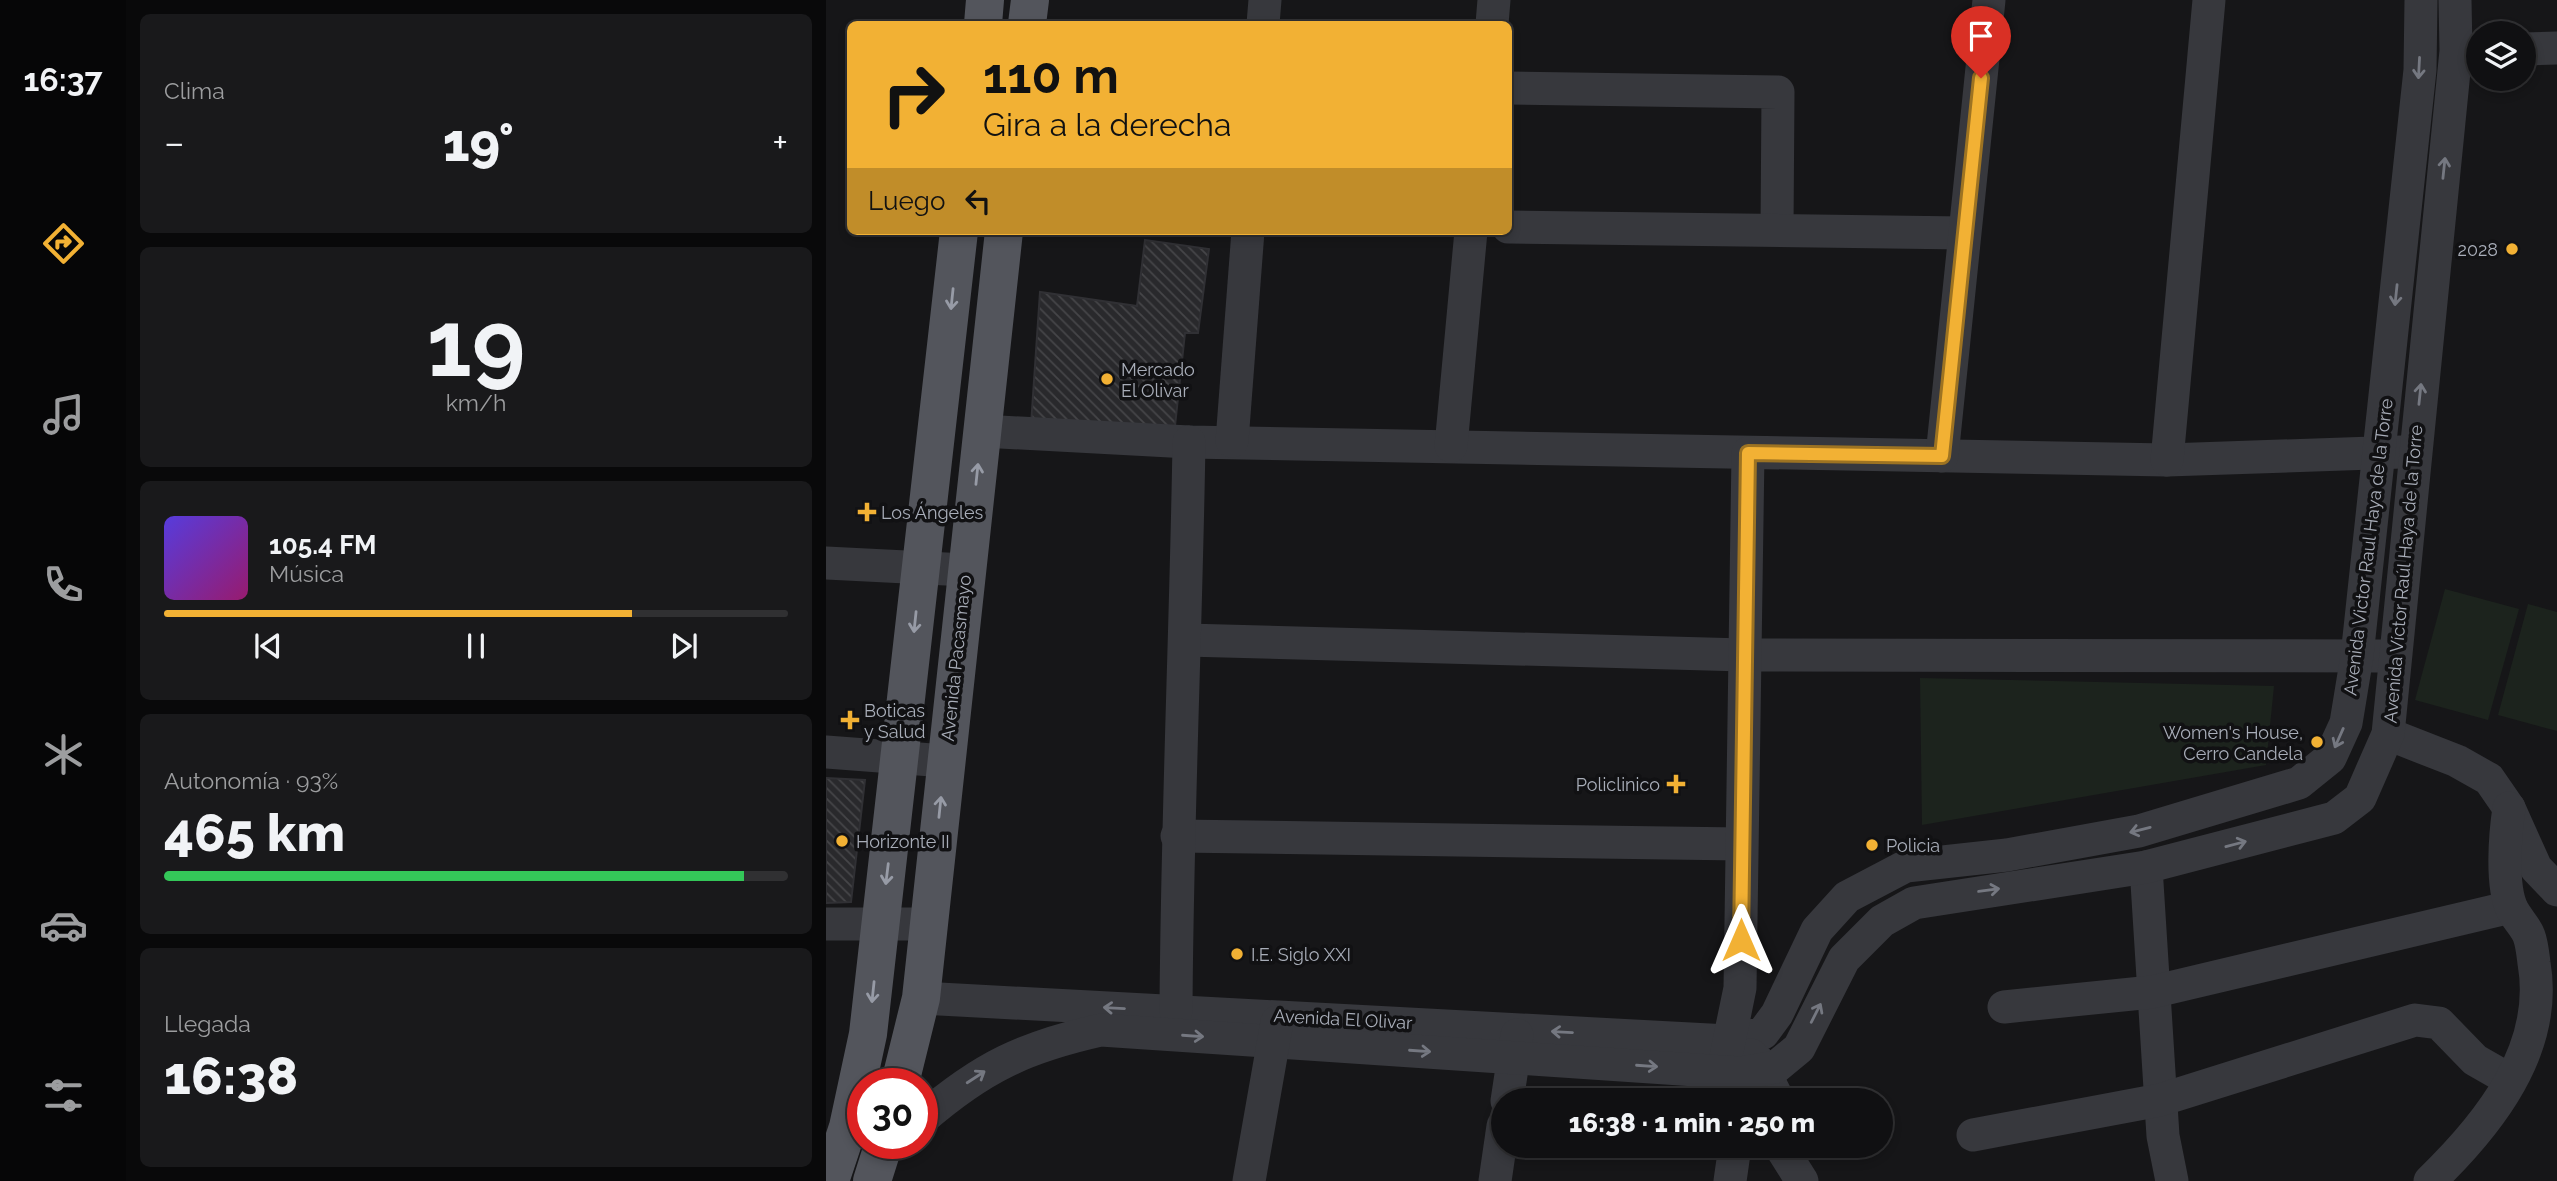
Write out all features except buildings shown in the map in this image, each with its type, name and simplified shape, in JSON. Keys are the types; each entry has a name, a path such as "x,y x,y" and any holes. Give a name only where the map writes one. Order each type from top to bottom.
{"main road":[{"path":"982,21 985,0"},
{"path":"1027,21 1030,0"},
{"path":"830,1181 869,1034 959,235"},
{"name":"Avenida Pacasmayo","path":"904,1068 921,998 926,924 1004,235"},
{"path":"872,1180 879,1159"}],"street":[{"path":"1263,21 1265,0"},
{"path":"1492,21 1494,0"},
{"path":"1942,456 1989,0"},
{"path":"2167,460 2209,0"},
{"name":"Avenida Victor Raul Haya de la Torre","path":"1763,1033 1777,1014 1817,930 1847,897 1906,866 2007,855 2139,831 2299,783 2330,758 2346,723 2357,656 2420,70 2421,0"},
{"name":"Avenida Víctor Raúl Haya de la Torre","path":"2455,0 2466,46"},
{"path":"2536,49 2557,48"},
{"name":"Avenida Víctor Raúl Haya de la Torre","path":"1773,1082 1799,1048 1844,960 1882,921 1914,903 2146,867 2334,818 2360,798 2388,734 2414,452 2466,58"},
{"path":"1512,88 1778,92 1777,229"},
{"path":"1512,227 1964,233"},
{"path":"1232,441 1248,235"},
{"path":"1451,446 1471,235"},
{"path":"982,432 1189,442 2167,460 2414,452"},
{"path":"1176,1011 1177,836 1186,639 1189,442"},
{"path":"1734,1078 1741,988 1748,453"},
{"path":"826,563 966,569"},
{"path":"1186,639 1744,655 2395,656"},
{"path":"2388,734 2457,761 2489,779 2509,808 2536,868 2557,890"},
{"path":"826,752 945,761"},
{"path":"2430,1181 2493,1112 2534,1028 2538,985 2529,936 2511,907 2503,841 2509,808"},
{"path":"1177,836 1741,845"},
{"path":"2146,867 2163,1136 2172,1181"},
{"path":"2004,1007 2152,992 2511,907"},
{"path":"826,924 926,924"},
{"name":"Avenida El Olivar","path":"921,998 1176,1011 1276,1029 1516,1043 1734,1078 1763,1033"},
{"path":"1973,1135 2161,1100 2415,1020 2439,1023 2475,1060 2510,1080"},
{"path":"938,1105 955,1090 998,1063 1048,1041 1101,1030 1276,1029 1249,1181"},
{"path":"1509,1088 1516,1043"},
{"path":"1742,1048 1773,1082 1757,1087 1734,1078 1742,1048"},
{"path":"1495,1181 1498,1158"},
{"path":"1730,1181 1733,1158"},
{"path":"1788,1158 1802,1181"},
{"path":"872,1180 888,1159"}],"shaded area":[{"path":"2445,589 2519,609 2488,720 2415,700"},
{"path":"2528,604 2557,612 2557,731 2498,715"},
{"path":"1920,678 2274,686 2266,765 1922,825"}],"place":[{"name":"2028","path":"2512,249"},
{"name":"Mercado El Olivar","path":"1107,379"},
{"name":"Los Ángeles","path":"867,512"},
{"name":"Boticas y Salud","path":"850,720"},
{"name":"Women's House, Cerro Candela","path":"2317,742"},
{"name":"Policlinico","path":"1676,784"},
{"name":"Horizonte II","path":"842,841"},
{"name":"Policia","path":"1872,845"},
{"name":"I.E. Siglo XXI","path":"1237,954"}],"route":[{"path":"1741,940 1748,453 1942,456 1981,78"}]}
